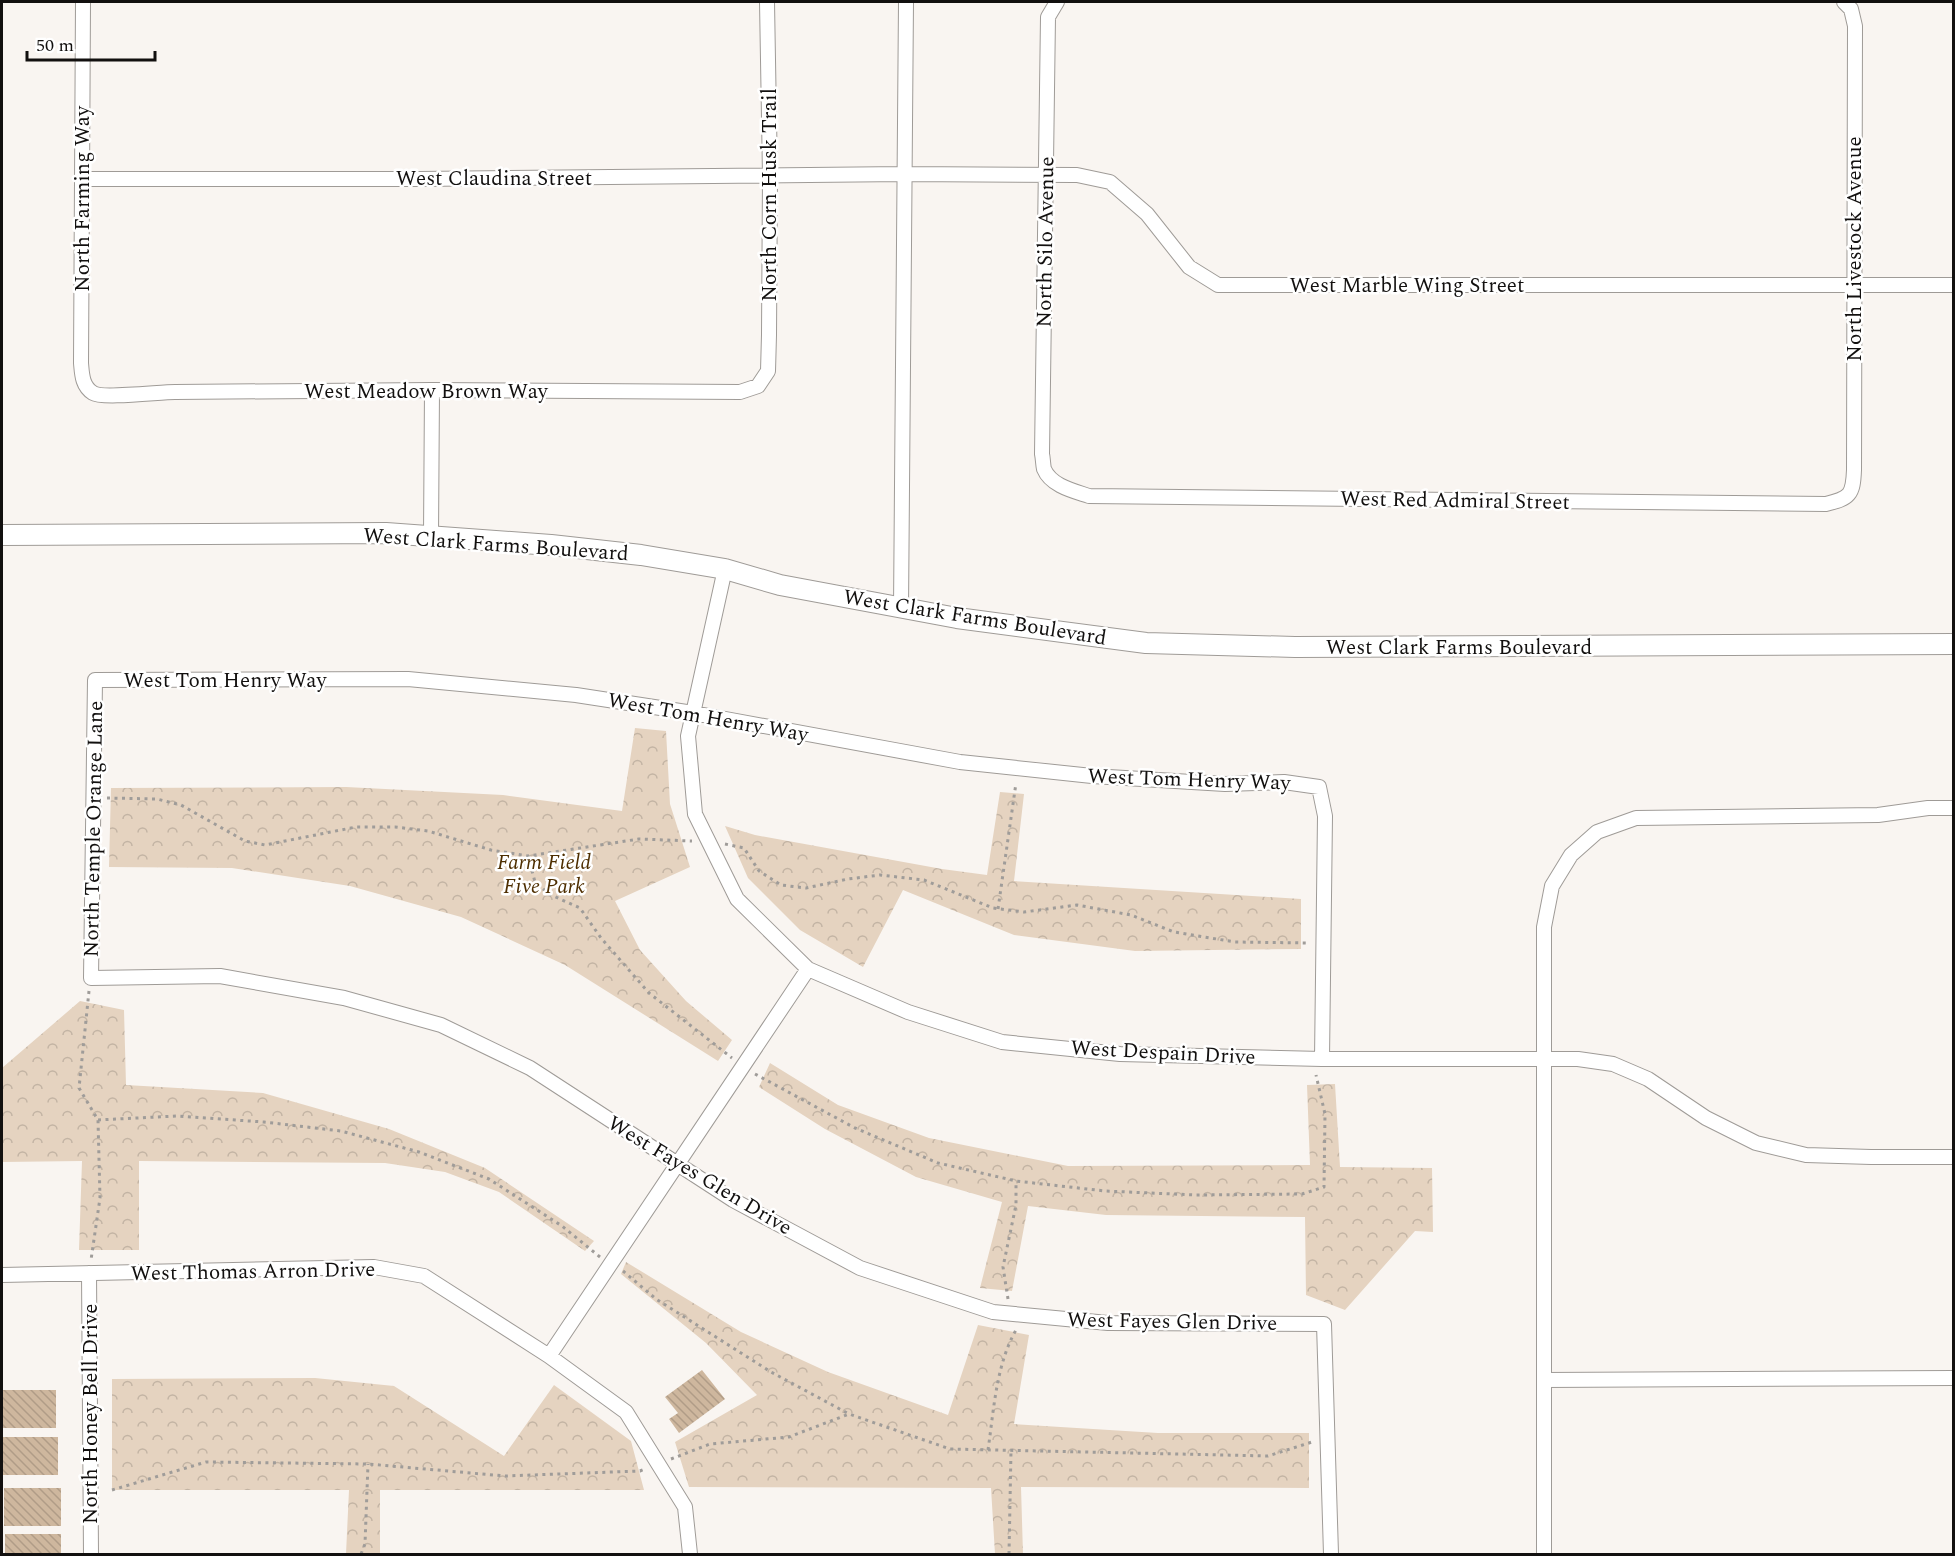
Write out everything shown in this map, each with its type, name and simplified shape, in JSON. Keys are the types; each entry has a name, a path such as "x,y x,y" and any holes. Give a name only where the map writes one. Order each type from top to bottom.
{"street":[{"name":"North Farming Way","path":"83,2 81,363 83,381 93,393"},
{"name":"North Corn Husk Trail","path":"758,386 768,371 770,176 767,2"},
{"path":"901,608 906,2"},
{"name":"North Silo Avenue","path":"1054,481 1044,470 1042,454 1048,17 1058,2"},
{"name":"North Livestock Avenue","path":"1848,5 1856,26 1854,489"},
{"name":"West Claudina Street","path":"83,179 904,174"},
{"name":"West Marble Wing Street","path":"904,174 1077,175 1110,182 1147,214 1189,267 1218,285 1953,285"},
{"name":"West Meadow Brown Way","path":"93,393 110,397 132,393 174,392 432,390 740,392 758,386"},
{"path":"431,536 432,390"},
{"name":"West Red Admiral Street","path":"1054,481 1069,490 1089,496 1779,504 1826,504 1845,500 1854,489"},
{"name":"West Clark Farms Boulevard","path":"2,535 386,533 630,553 724,569 780,585 957,618 1146,643 1295,647 1953,644"},
{"name":"West Despain Drive","path":"724,569 688,736 694,814 737,899 808,969 908,1012 1002,1042 1120,1054 1317,1058 1578,1059 1613,1064 1648,1079 1706,1118 1756,1143 1806,1155 1953,1157"},
{"name":"West Tom Henry Way","path":"95,680 408,679 576,695 693,713 960,762 1092,776 1225,784 1284,782 1319,786 1325,816 1317,1058"},
{"name":"North Temple Orange Lane","path":"91,978 95,680"},
{"path":"1544,1554 1544,927 1552,886 1571,855 1598,832 1636,818 1878,815 1928,808 1953,808"},
{"path":"549,1356 808,969"},
{"name":"West Fayes Glen Drive","path":"91,978 220,976 344,998 441,1025 530,1068 733,1200 860,1268 993,1312 1108,1323 1324,1324 1328,1438"},
{"name":"West Thomas Arron Drive","path":"2,1275 374,1267 424,1276 549,1356 626,1412 685,1507 690,1554"},
{"name":"North Honey Bell Drive","path":"89,1273 91,1554"},
{"path":"1545,1380 1953,1378"},
{"path":"1328,1438 1331,1554"}],"path":[{"path":"998,909 1018,768"},
{"path":"528,856 535,882 549,894 580,908 601,938 649,993 742,1066 855,1128 938,1163 1016,1181 1106,1191 1196,1195 1302,1194 1324,1187 1325,1114 1317,1058"},
{"path":"89,1273 100,1198 98,1120 79,1088 91,978"},
{"path":"98,1120 176,1116 264,1122 341,1131 419,1152 489,1179 562,1226 609,1265 625,1272 656,1299 771,1372 849,1414 950,1449 1268,1456 1328,1438"},
{"path":"988,1450 1006,1348 1024,1315 1008,1302 1003,1267 1016,1205 1016,1181"},
{"path":"112,1490 206,1462 368,1464 505,1476 640,1471 710,1444 789,1437 849,1414"},
{"path":"1010,1554 1011,1450"},
{"path":"361,1554 365,1544 368,1464"}],"green space":[{"name":"Farm Field Five Park","path":"635,728 666,731 670,804 690,867 615,901 640,950 686,1001 732,1040 718,1061 565,965 461,917 350,886 232,868 109,867 111,788 346,787 503,795 622,811"},
{"path":"1000,792 1024,794 1014,881 1301,899 1301,949 1135,951 1014,935 903,890 863,967 800,930 748,878 725,826 755,835 987,875"},
{"path":"80,1001 124,1010 126,1085 263,1093 389,1129 485,1168 594,1241 585,1251 499,1192 445,1172 385,1163 139,1161 139,1250 79,1250 82,1161 2,1162 2,1068"},
{"path":"770,1063 838,1105 929,1138 1068,1166 1310,1165 1307,1085 1335,1084 1340,1167 1432,1168 1433,1232 1415,1231 1345,1310 1306,1295 1305,1217 1106,1215 1028,1206 1012,1291 980,1288 1002,1202 916,1177 825,1129 759,1087"},
{"path":"626,1262 741,1332 828,1372 948,1415 978,1325 1029,1335 1014,1424 1158,1433 1309,1433 1309,1488 1021,1487 1023,1554 995,1554 991,1488 689,1487 675,1442 757,1395 706,1343 621,1274"},
{"path":"315,1378 394,1386 504,1456 554,1385 631,1441 644,1490 380,1490 380,1554 346,1554 349,1490 112,1490 112,1379"}],"building":[{"path":"702,1370 725,1399 679,1433 669,1419 678,1413 665,1397"},
{"path":"2,1390 56,1390 56,1428 2,1428"},
{"path":"2,1437 58,1437 58,1475 2,1475"},
{"path":"4,1488 61,1488 61,1526 4,1526"},
{"path":"5,1534 61,1534 61,1553 5,1554"}]}
